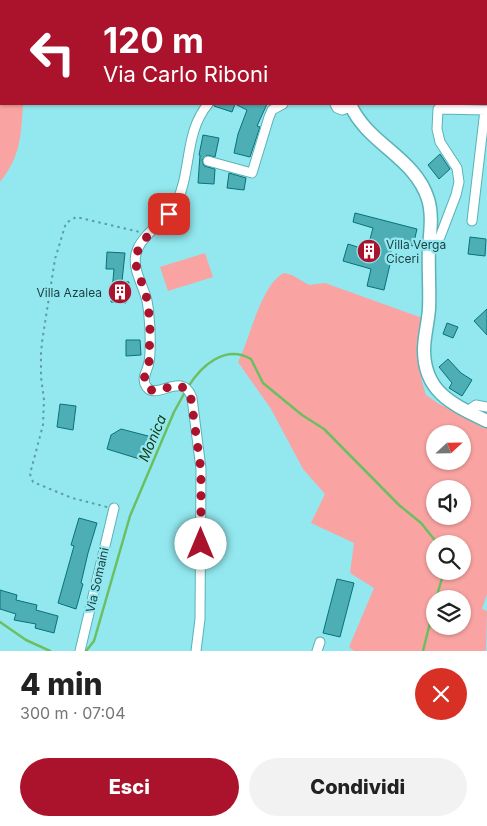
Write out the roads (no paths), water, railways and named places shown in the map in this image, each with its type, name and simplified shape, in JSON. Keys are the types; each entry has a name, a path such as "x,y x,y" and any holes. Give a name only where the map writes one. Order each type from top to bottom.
{"main road":[{"path":"351,105 364,128 404,162 423,187 429,201 431,219 429,308 424,350 429,378 438,392 450,403 487,421"}],"street":[{"path":"196,651 200,619 201,470 186,389 175,385 157,391 151,390 146,386 144,379 149,363 150,328 148,302 135,262 139,247 176,204 183,184 193,129 207,105"},
{"path":"208,161 252,173 269,116 272,110 281,105"},
{"path":"335,105 342,110 351,105"},
{"path":"429,246 440,237 456,195 458,182 456,168 440,142 437,129 436,105 486,110 472,221"},
{"path":"466,412 476,404 487,407"},
{"name":"Via Somaini","path":"80,649 114,508"}],"waterway":[{"name":"Monica","path":"188,387 193,379 215,359 232,354 251,359 263,383 302,415 324,429 399,505 421,523 431,535"},
{"name":"Monica","path":"86,651 94,641 130,516 174,412 185,392"},
{"name":"Monica","path":"439,590 441,580"},
{"name":"Monica","path":"0,622 26,640 50,651"},
{"name":"Monica","path":"423,651 427,635"}],"place":[{"name":"Villa Verga Ciceri","path":"369,251"},
{"name":"Villa Azalea","path":"120,292"}]}
